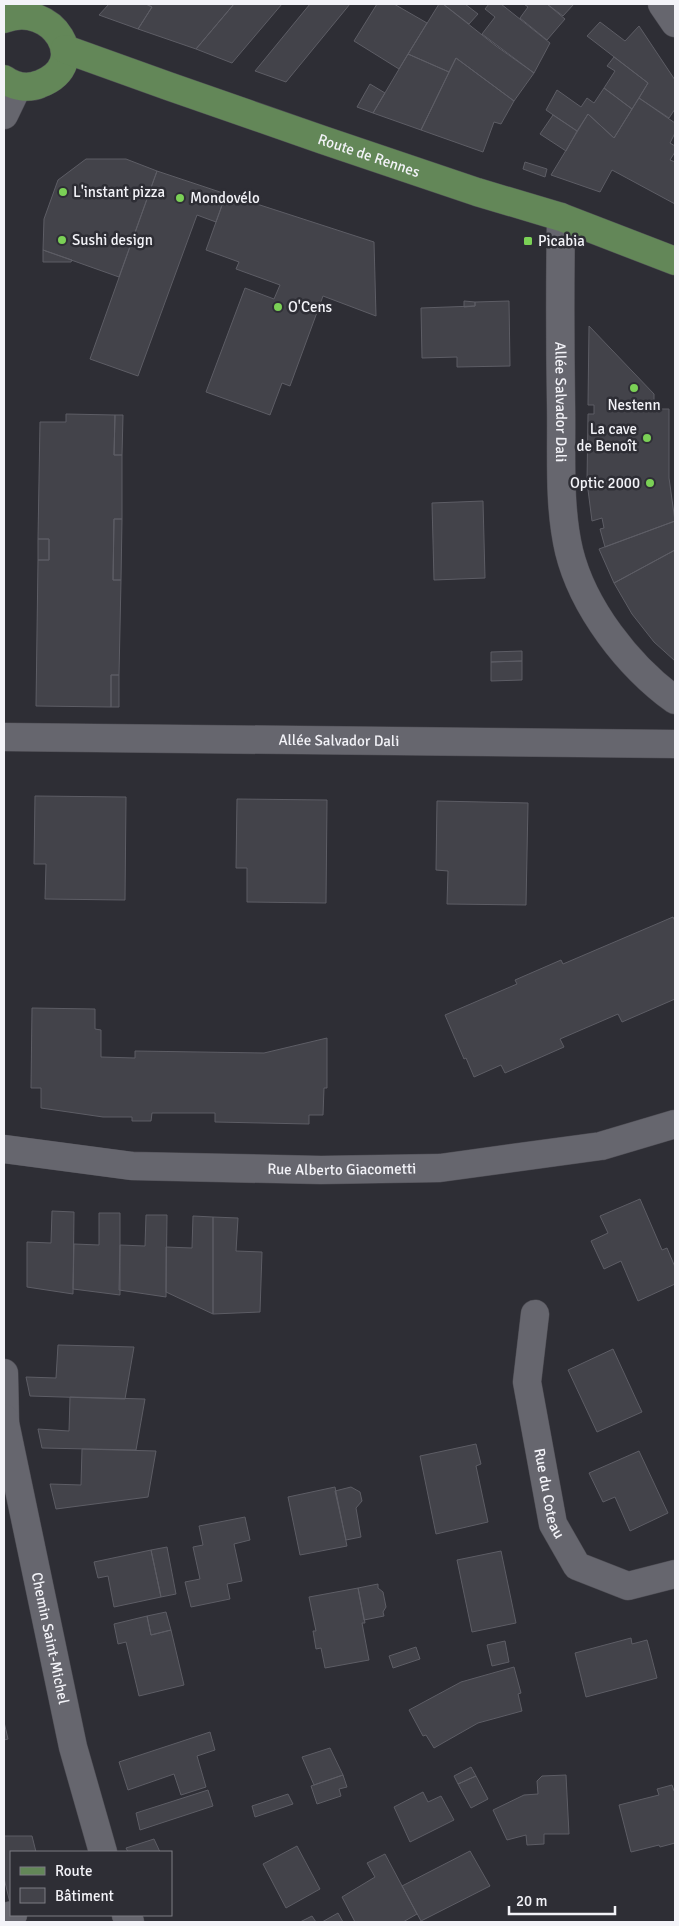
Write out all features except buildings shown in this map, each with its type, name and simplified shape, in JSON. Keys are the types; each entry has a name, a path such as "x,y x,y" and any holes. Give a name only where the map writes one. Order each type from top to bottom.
{"main road":[{"path":"6,15 26,11 48,17 62,34 65,49 61,65 51,78 35,86 11,82"},
{"name":"Route de Rennes","path":"65,49 323,140 477,192 562,218 675,261"}],"street":[{"path":"662,4 675,23"},
{"path":"4,116 11,82"},
{"name":"Allée Salvador Dali","path":"562,218 560,310 562,481 563,510 569,550 575,571 587,597 616,642 652,682 675,700"},
{"name":"Allée Salvador Dali","path":"4,737 675,744"},
{"name":"Rue Alberto Giacometti","path":"4,1149 132,1166 321,1170 440,1168 601,1146 675,1124"},
{"name":"Rue du Coteau","path":"535,1314 527,1382 553,1524 576,1566 628,1586 675,1574"},
{"name":"Chemin Saint-Michel","path":"4,1373 4,1420 73,1747 103,1851"}],"place":[{"name":"L'instant pizza","path":"63,192"},
{"name":"Mondovélo","path":"180,198"},
{"name":"Sushi design","path":"62,240"},
{"name":"Picabia","path":"528,241"},
{"name":"O'Cens","path":"278,307"},
{"name":"Nestenn","path":"634,388"},
{"name":"La cave de Benoît","path":"647,438"},
{"name":"Optic 2000","path":"650,483"}]}
